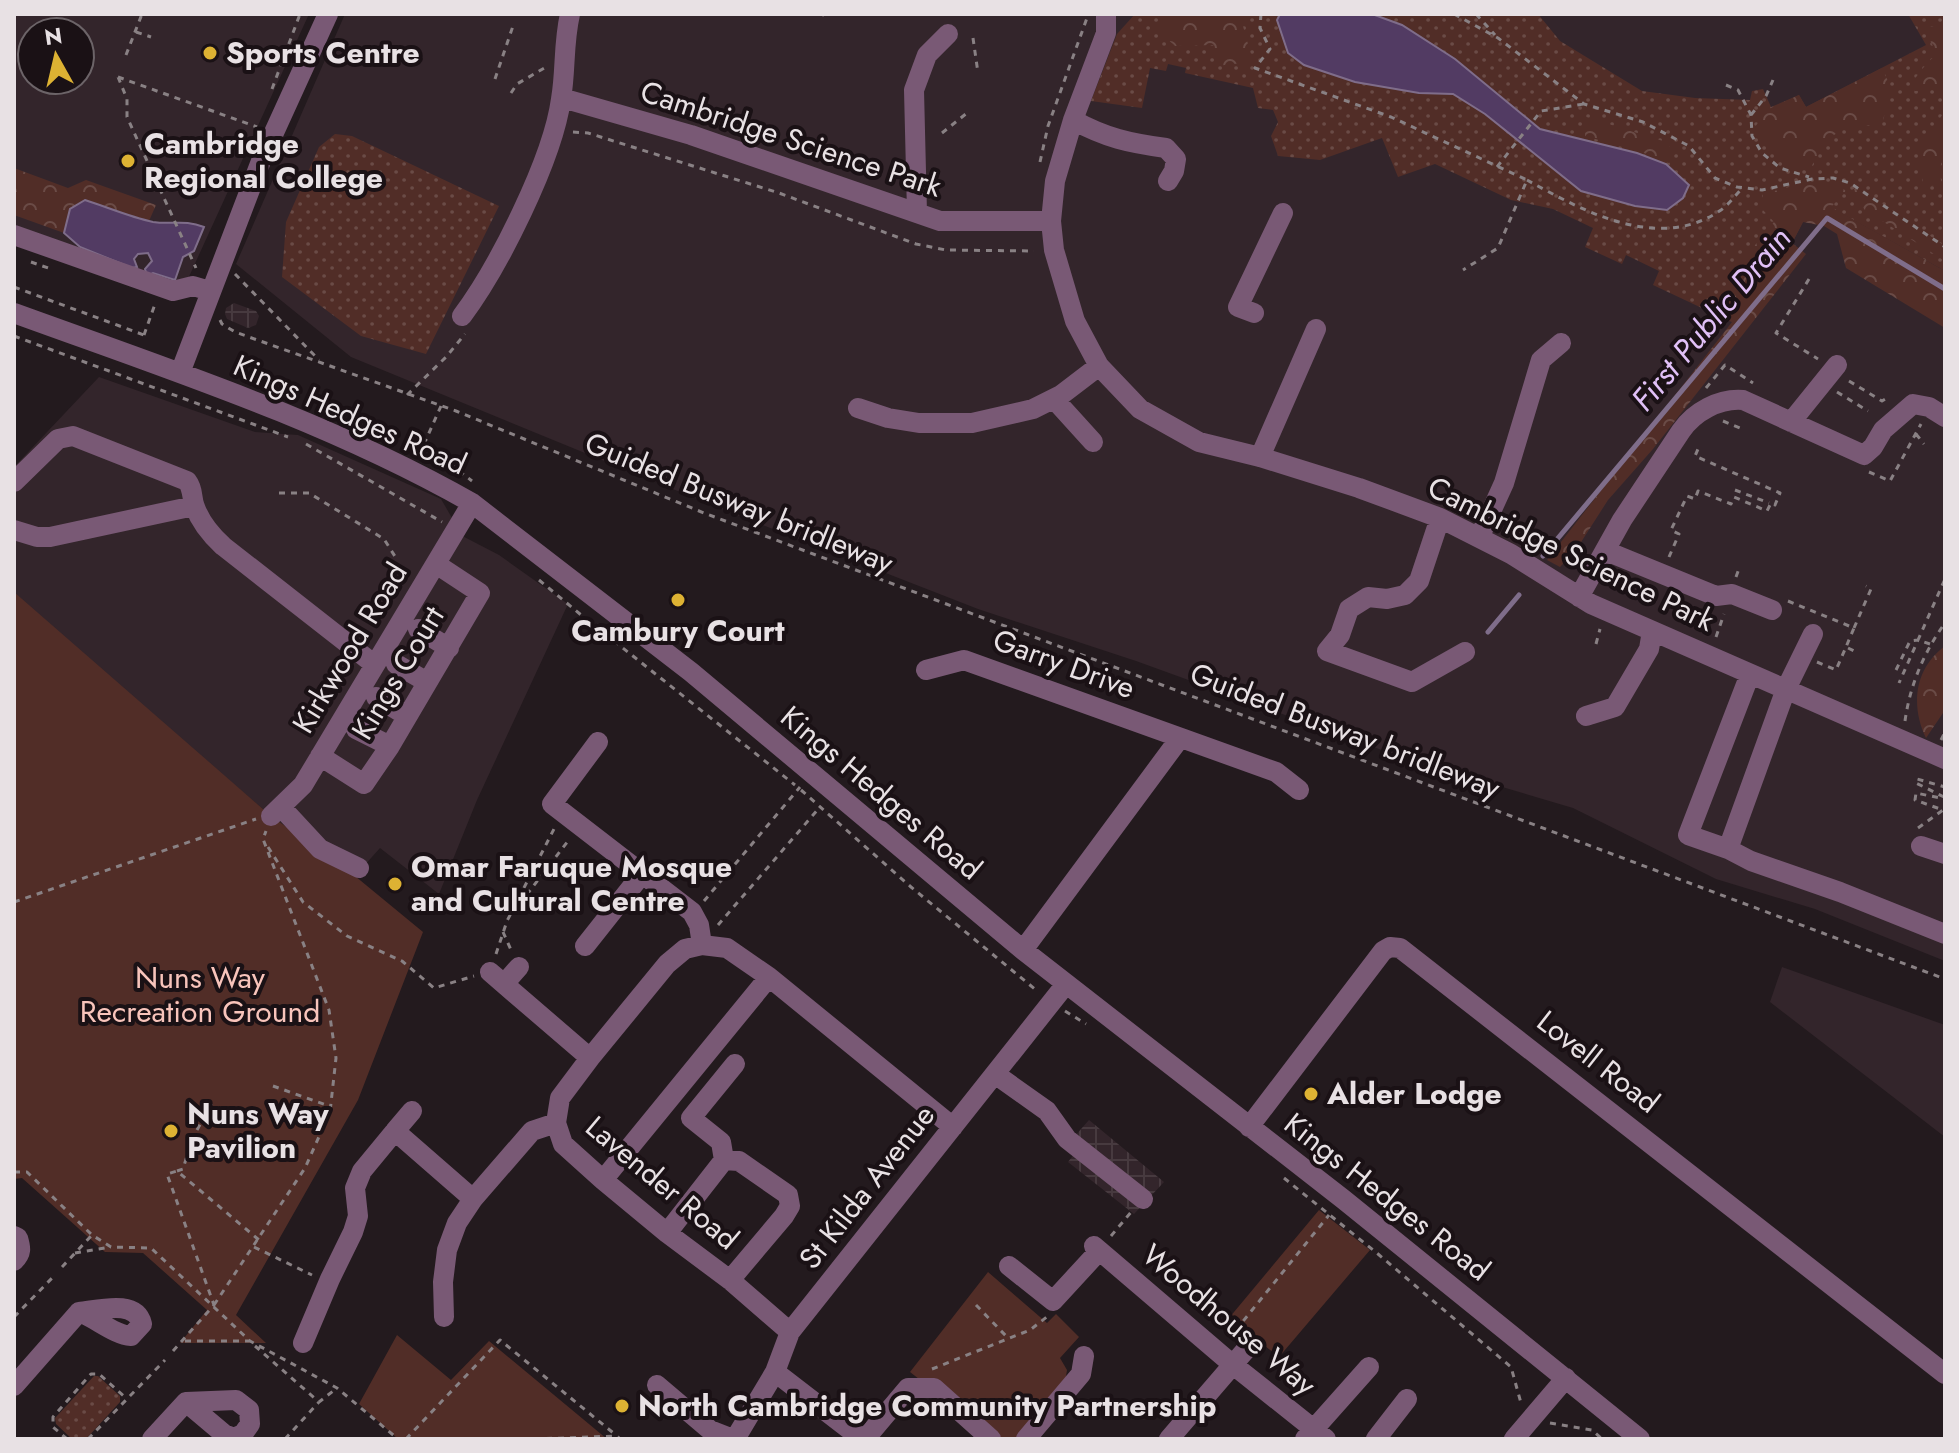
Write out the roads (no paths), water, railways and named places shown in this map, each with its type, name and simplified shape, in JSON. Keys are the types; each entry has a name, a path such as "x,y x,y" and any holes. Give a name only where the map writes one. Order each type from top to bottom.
{"street":[{"path":"180,373 261,161 328,14"},
{"path":"464,324 529,194 554,132 562,98 562,62 570,14"},
{"name":"Cambridge Science Park","path":"1126,14 1106,23 1055,181 1051,221 1054,250 1075,321 1099,366 1140,409 1199,442 1260,457 1359,488 1440,518 1511,554 1579,597 1652,631 1903,741 1943,749"},
{"path":"917,213 914,90 927,55 948,34"},
{"name":"Cambridge Science Park","path":"562,98 691,135 940,221 1051,221"},
{"path":"1073,120 1124,142 1166,148 1176,159 1168,181"},
{"path":"1254,313 1238,307 1283,213"},
{"path":"14,235 173,291 193,286 207,298"},
{"name":"Kings Hedges Road","path":"14,313 180,373 368,450 472,503 691,672 1023,950 1249,1127 1336,1207 1566,1378 1640,1439"},
{"path":"1260,457 1316,329"},
{"path":"1479,538 1495,507 1508,470 1541,360 1561,343"},
{"path":"858,408 888,418 919,423 972,423 1033,409 1054,399 1099,366"},
{"path":"1791,422 1835,368"},
{"path":"1054,399 1093,442"},
{"path":"1579,597 1637,496 1687,422 1711,406 1729,399 1743,400 1864,455 1883,430 1913,404 1929,407 1945,417"},
{"path":"14,482 58,439 73,436 187,481 210,534 223,546 386,664 427,682"},
{"name":"Kirkwood Road","path":"359,868 320,849 276,812 303,785 386,664 436,564 472,503"},
{"path":"14,530 37,537 50,537 198,511"},
{"path":"1440,518 1419,581 1405,595 1387,599 1368,597 1349,609 1340,635 1327,651 1412,682 1465,652"},
{"path":"1606,551 1716,596 1732,594 1777,606"},
{"name":"Kings Court","path":"320,756 364,784 390,746 480,593 436,564"},
{"path":"418,629 449,648"},
{"path":"1586,716 1615,707 1649,649 1652,631"},
{"path":"1728,849 1786,689 1813,634"},
{"name":"Garry Drive","path":"926,670 964,660 1276,772 1299,790"},
{"path":"1750,674 1688,835 1945,934"},
{"path":"376,697 407,716"},
{"path":"356,729 390,746"},
{"path":"1023,950 1180,738"},
{"path":"598,742 558,809 692,912 709,937 769,977 953,1127"},
{"path":"1916,840 1945,854"},
{"path":"585,946 642,874"},
{"name":"Lavender Road","path":"709,937 685,949 667,964 560,1098 556,1123 563,1144 603,1180 730,1280 790,1332"},
{"name":"Lovell Road","path":"1249,1127 1383,951 1390,947 1400,948 1945,1374"},
{"path":"518,962 497,978 590,1058"},
{"path":"603,1180 769,977"},
{"name":"St Kilda Avenue","path":"734,1439 775,1372 790,1332 1066,984"},
{"path":"667,1233 724,1160 721,1142 691,1118 735,1064"},
{"path":"995,1074 1047,1111 1067,1139 1143,1199"},
{"path":"303,1343 356,1224 355,1188 362,1171 412,1111"},
{"path":"444,1317 443,1282 447,1250 457,1223 473,1199 532,1131 556,1123"},
{"path":"395,1131 473,1199"},
{"path":"724,1160 739,1161 788,1195 790,1206 730,1280"},
{"path":"14,1236 18,1238 21,1248 20,1255 14,1261"},
{"name":"Woodhouse Way","path":"1009,1266 1053,1301 1096,1248 1315,1436"},
{"path":"14,1386 79,1312"},
{"path":"1169,1439 1249,1346"},
{"path":"1026,1439 1081,1374 1084,1356"},
{"path":"1315,1436 1369,1367"},
{"path":"775,1372 863,1439 908,1388 934,1388 991,1439"},
{"path":"1514,1439 1566,1378"},
{"path":"657,1385 710,1430 734,1439"},
{"path":"1376,1439 1407,1399"},
{"path":"152,1439 186,1402"}],"waterway":[{"name":"First Public Drain","path":"1543,556 1827,218 1945,289"},
{"path":"1488,632 1519,595"}],"place":[{"name":"Sports Centre","path":"210,53"},
{"name":"Cambridge Regional College","path":"128,161"},
{"name":"Cambury Court","path":"678,600"},
{"name":"Omar Faruque Mosque and Cultural Centre","path":"395,884"},
{"name":"Alder Lodge","path":"1311,1094"},
{"name":"Nuns Way Pavilion","path":"171,1131"},
{"name":"North Cambridge Community Partnership","path":"622,1406"}],"park label":[{"name":"Nuns Way Recreation Ground","path":"200,995"}]}
